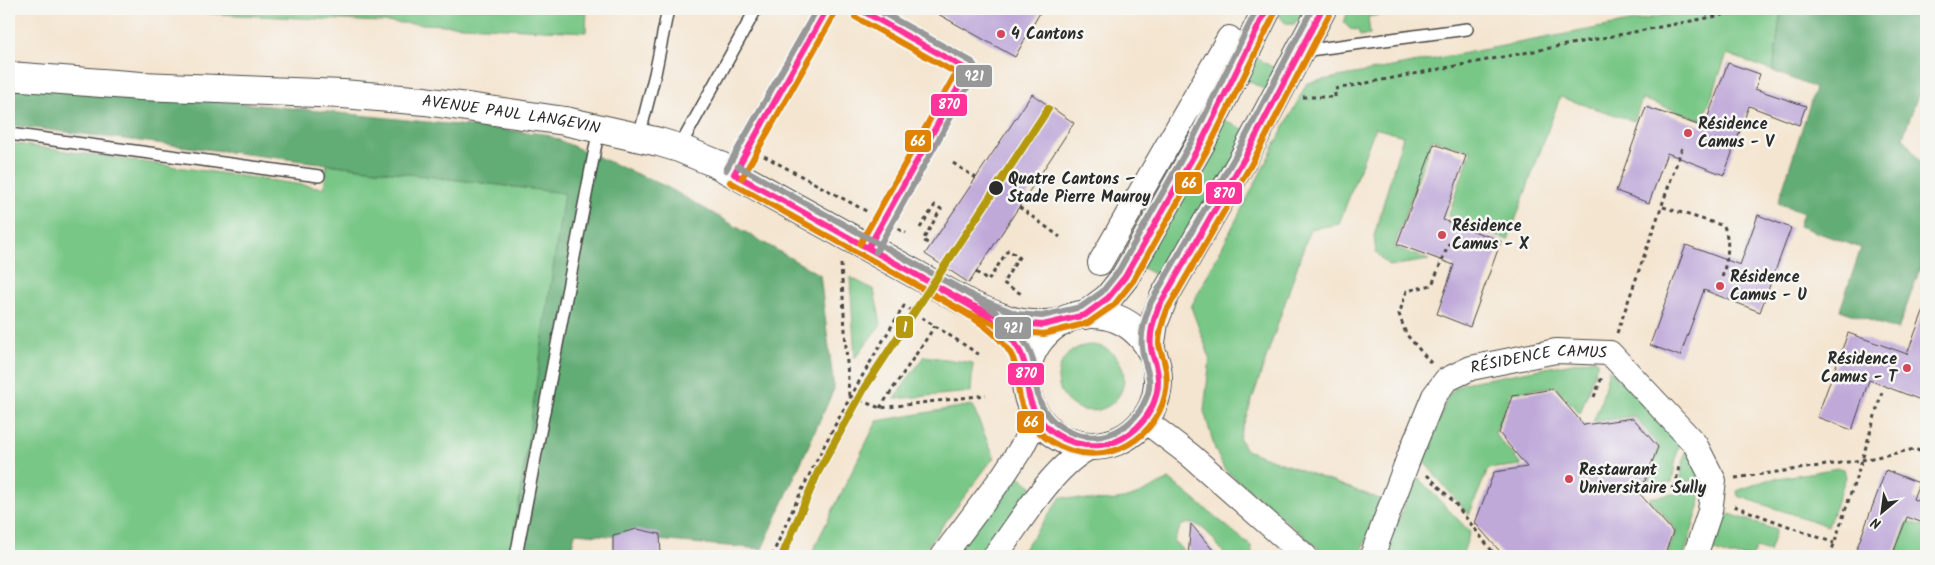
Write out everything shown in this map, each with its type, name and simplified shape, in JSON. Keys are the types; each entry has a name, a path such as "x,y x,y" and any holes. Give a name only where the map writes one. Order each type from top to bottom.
{"street":[{"path":"943,556 1003,476 1028,435 1031,423 1027,371 1031,356 1039,342 1049,330 1108,298 1125,277 1202,141 1268,9"},
{"path":"1150,349 1154,322 1164,297 1241,163 1322,9"},
{"path":"1100,263 1229,38"},
{"name":"AVENUE PAUL LANGEVIN","path":"9,76 100,83 265,90 407,100 523,114 639,137 697,155 971,305 1015,323 1030,325 1043,325 1074,318"},
{"name":"AVENUE PAUL LANGEVIN","path":"971,305 995,323 1015,343 1025,360 1027,371"},
{"path":"996,556 1057,473 1071,458 1093,446 1108,444 1122,439 1134,431 1152,408 1158,386 1156,363 1150,349 1141,336 1123,322 1108,316 1074,318"},
{"name":"RÉSIDENCE CAMUS","path":"1446,380 1471,368 1556,351 1610,353 1695,444 1712,489"},
{"path":"1372,556 1430,405 1446,380"},
{"path":"1030,402 1037,415 1051,431 1071,442 1093,446"},
{"path":"1144,420 1190,455 1305,556"},
{"path":"1695,556 1710,511 1712,489"}],"lane":[{"path":"639,137 656,74 668,9"},
{"path":"679,148 756,9"},
{"path":"734,174 827,9"},
{"path":"859,9 968,70 868,248"},
{"path":"1300,52 1467,29"},
{"path":"516,556 599,128"},
{"path":"9,134 319,176"}],"path":[{"path":"1300,97 1335,97 1335,89 1744,11"},
{"path":"1610,353 1683,146"},
{"path":"749,148 906,233"},
{"path":"953,163 976,178"},
{"path":"920,228 935,205 941,210 923,240 931,245"},
{"path":"1019,207 1060,236"},
{"path":"1663,207 1724,226 1729,240 1728,258 1722,278"},
{"path":"1446,380 1406,334 1399,314 1407,291 1432,285 1449,243"},
{"path":"976,272 988,281 1008,250 1019,257 1004,283 1023,295"},
{"path":"841,264 849,396"},
{"path":"772,556 849,396 904,306 980,356"},
{"path":"880,408 935,326"},
{"path":"1830,556 1882,392"},
{"path":"849,396 880,408 986,395"},
{"path":"1671,488 1712,489 1915,449 1926,454"},
{"path":"1423,472 1453,502 1499,556"},
{"path":"1712,489 1834,543"}],"green space":[{"path":"116,9 587,9 586,32"},
{"path":"1282,9 1305,9 1294,24 1286,24 1280,17"},
{"path":"1350,9 1409,9 1368,17 1370,34 1360,36 1358,30 1350,29 1343,22"},
{"path":"1698,9 1781,9 1773,71 1727,54 1703,120 1642,99 1634,121 1560,97 1508,240 1448,216 1471,151 1432,139 1394,247 1429,260 1389,266 1376,253 1374,236 1403,136 1375,128 1339,224 1310,229 1239,438 1246,450 1380,499 1360,556 1328,556 1224,469 1215,449 1204,411 1210,358 1191,307 1307,83"},
{"path":"1781,9 1896,9 1926,20 1926,79 1903,137 1926,171 1926,264 1922,263 1898,330 1840,310 1861,248 1799,226 1803,213 1778,203 1815,88 1773,71"},
{"path":"1254,57 1280,71 1269,92 1243,78"},
{"path":"9,83 191,98 545,134 667,187 820,275 834,389 762,549 575,533 570,556 511,556 564,193 9,125"},
{"path":"1224,120 1249,132 1165,280 1141,267"},
{"path":"9,143 324,188 327,164 565,193 511,556 9,556"},
{"path":"850,277 874,290 881,324 855,358"},
{"path":"1091,345 1103,348 1114,355 1121,366 1124,378 1121,390 1114,401 1103,408 1091,411 1079,408 1068,401 1061,390 1058,378 1061,366 1068,355 1079,348"},
{"path":"924,356 973,363 971,392 894,399"},
{"path":"1595,359 1598,362 1580,414 1555,386 1511,393 1495,434 1522,465 1488,469 1469,515 1424,462 1448,396 1455,388 1464,383"},
{"path":"1609,369 1679,441 1672,482 1646,485 1659,446 1634,416 1593,422 1601,402"},
{"path":"972,405 994,457 920,556 810,556 877,421"},
{"path":"1685,451 1693,459 1703,479 1680,483"},
{"path":"1838,468 1844,469 1846,477 1828,526 1738,496 1737,491 1767,480"},
{"path":"1016,474 1033,487 983,556 955,556"},
{"path":"1416,478 1470,532 1462,556 1383,556"},
{"path":"1169,479 1251,546 1253,556 1226,556 1207,532 1195,524 1188,524 1181,526 1174,541 1184,552 1184,556 1019,556 1061,497 1110,501 1124,499 1137,495"},
{"path":"1701,489 1699,507 1684,556 1667,556 1676,530 1649,498"},
{"path":"1730,514 1776,530 1769,552 1756,548 1752,556 1729,556 1712,550 1722,520"},
{"path":"1908,521 1926,527 1926,556 1895,556"}],"building":[{"name":"4 Cantons","path":"929,9 1042,9 1015,57"},
{"name":"Résidence Camus - V","path":"1728,63 1760,74 1755,89 1806,106 1799,125 1749,106 1724,175 1667,153 1649,203 1616,191 1646,107 1704,127"},
{"name":"Quatre Cantons – Stade Pierre Mauroy","path":"1032,94 1074,123 969,283 925,254"},
{"name":"Résidence Camus - X","path":"1434,144 1466,156 1443,220 1501,241 1470,327 1437,314 1454,265 1397,244"},
{"name":"Résidence Camus - U","path":"1758,215 1791,228 1760,312 1704,290 1680,356 1650,345 1686,245 1740,265"},
{"name":"Résidence Camus - T","path":"1924,309 1926,309 1926,402 1869,380 1852,430 1817,417 1848,333 1907,354"},
{"name":"Restaurant Universitaire Sully","path":"1553,389 1584,425 1633,418 1658,447 1640,494 1673,532 1664,556 1504,556 1475,523 1494,472 1527,467 1499,433 1512,396"},
{"path":"1886,470 1919,483 1913,499 1926,504 1926,524 1907,517 1892,556 1854,556"},
{"path":"1191,524 1218,556 1188,556"},
{"path":"637,529 660,534 661,556 613,556 613,535"}],"transit line":[{"name":"921","path":"726,170 817,9"},
{"name":"870","path":"734,174 827,9"},
{"name":"870","path":"859,9 968,70 868,248"},
{"name":"921","path":"876,9 972,62 977,70 876,252"},
{"name":"921","path":"738,166 975,297 1017,314 1042,316 1081,307 1102,292 1118,272 1194,137 1257,9"},
{"name":"870","path":"734,174 971,305 1015,323 1043,325 1085,315 1108,298 1125,277 1202,141 1267,9"},
{"name":"921","path":"872,240 977,299 1006,321 1028,347 1033,361 1040,402 1052,420 1060,427 1070,432 1091,437 1102,436 1120,429 1140,411 1149,389 1149,375 1143,355 1142,335 1151,302 1236,155 1312,9"},
{"name":"870","path":"868,248 971,306 1006,333 1016,345 1023,359 1026,368 1029,396 1033,408 1039,418 1056,434 1066,440 1089,445 1109,444 1123,438 1147,416 1155,398 1158,376 1152,351 1151,331 1159,306 1244,159 1322,9"},
{"name":"66","path":"742,178 835,13"},
{"name":"66","path":"730,182 967,313 1012,331 1044,334 1088,323 1114,305 1133,281 1210,145 1275,13"},
{"name":"66","path":"864,256 968,315 992,332 1006,347 1014,360 1020,398 1031,423 1051,441 1062,448 1089,454 1112,451 1128,445 1149,427 1164,400 1166,367 1159,343 1160,330 1167,310 1252,163 1330,13"},
{"name":"66","path":"855,17 956,73 860,244"},
{"name":"1","path":"782,556 818,472 865,387 1048,109"}],"place":[{"name":"4 Cantons","path":"1001,34"},
{"name":"Résidence Camus - V","path":"1688,133"},
{"name":"Quatre Cantons – Stade Pierre Mauroy","path":"996,188"},
{"name":"Résidence Camus - X","path":"1442,235"},
{"name":"Résidence Camus - U","path":"1720,286"},
{"name":"Résidence Camus - T","path":"1907,368"},
{"name":"Restaurant Universitaire Sully","path":"1569,479"}]}
